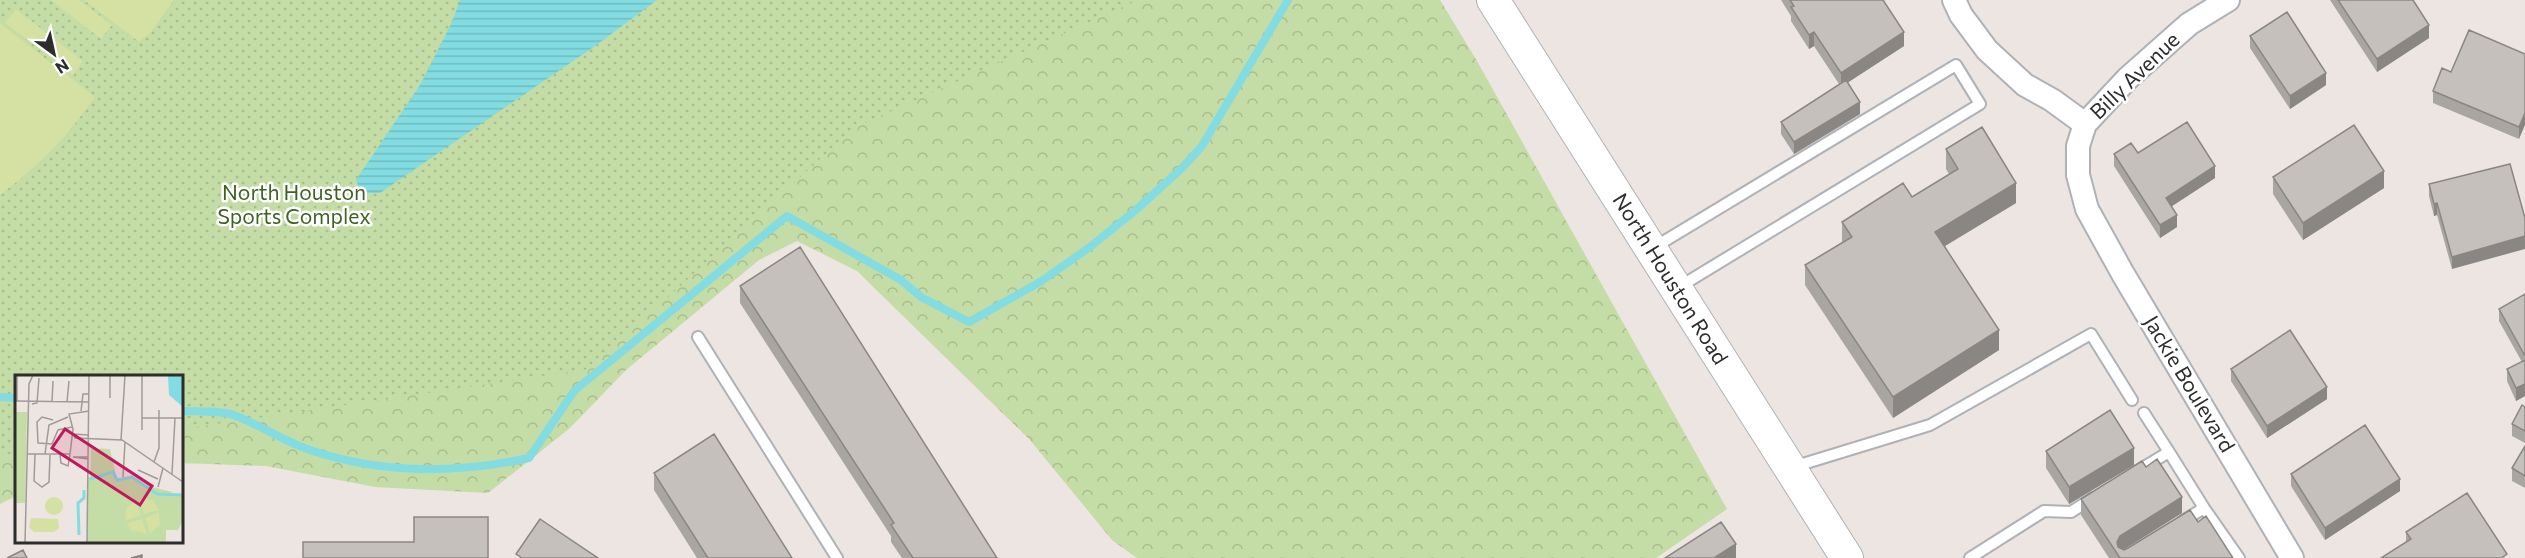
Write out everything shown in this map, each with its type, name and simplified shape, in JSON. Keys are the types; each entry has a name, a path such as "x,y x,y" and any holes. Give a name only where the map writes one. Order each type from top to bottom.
{"street":[{"name":"North Houston Road","path":"1493,0 1847,558"},
{"path":"1954,0 1961,15 1987,50 2025,85 2052,100 2085,124"},
{"name":"Billy Avenue","path":"2087,209 2078,175 2078,146 2085,124 2128,78 2189,24 2228,0"},
{"name":"Jackie Boulevard","path":"2087,209 2123,274 2292,558"}],"lane":[{"path":"1651,249 1956,65 1980,104 1676,288"},
{"path":"1790,468 1930,425 2091,334 2132,400"},
{"path":"698,336 837,558"},
{"path":"2144,413 2239,558"},
{"path":"2120,482 2169,452"},
{"path":"1970,558 2044,511 2071,512 2100,494"},
{"path":"2174,526 2204,507"}],"green space":[{"name":"North Houston Sports Complex","path":"0,0 1138,0 854,128 589,369 183,429 183,375 15,375 15,453 0,455"},
{"path":"51,0 79,0 112,25 101,39"},
{"path":"84,0 174,0 151,32 139,42"},
{"path":"757,0 1440,0 1477,61 1727,509 1656,558 1137,558 1112,540 1030,440 857,271 797,241 759,260 626,370 570,428 488,493 375,487 266,466 183,463 183,375 15,375 15,496 0,504 0,225"},
{"path":"16,9 83,61 73,75 5,23"},
{"path":"0,23 95,97 52,150 0,195"}],"water":[{"path":"460,0 657,0 595,46 380,193 361,193 356,180 420,85 452,22"}],"building":[{"path":"1790,0 1883,0 1904,32 1841,73 1814,32 1809,35 1791,7 1794,6"},
{"path":"2338,0 2413,0 2429,25 2377,59"},
{"path":"2287,12 2326,73 2290,96 2250,36"},
{"path":"2469,30 2525,54 2525,113 2519,127 2433,91 2442,68 2451,72"},
{"path":"1846,80 1860,102 1794,142 1781,122"},
{"path":"2187,122 2215,166 2166,198 2177,215 2160,225 2114,154 2131,143 2138,153"},
{"path":"2354,125 2384,171 2303,223 2273,177"},
{"path":"1982,127 2016,183 1935,232 1999,330 1893,397 1805,265 1852,237 1842,222 1903,183 1912,197 1958,169 1946,149"},
{"path":"2510,164 2525,218 2525,236 2452,257 2437,203 2434,204 2429,184"},
{"path":"800,247 997,558 913,558 891,525 894,523 740,286"},
{"path":"2525,294 2525,356 2499,309"},
{"path":"2290,330 2327,387 2267,426 2231,369"},
{"path":"2525,360 2525,384 2516,388 2507,369"},
{"path":"2522,405 2525,407 2525,431 2512,424"},
{"path":"2110,410 2134,448 2069,487 2046,451"},
{"path":"2365,425 2400,479 2325,528 2291,474"},
{"path":"714,434 792,558 708,558 654,473"},
{"path":"2525,446 2525,476 2512,468"},
{"path":"2157,459 2182,497 2120,536 2117,542 2118,547 2124,550 2128,548 2190,510 2198,522 2206,516 2233,558 2120,558 2081,499 2142,461 2146,467"},
{"path":"2467,493 2507,554 2501,558 2381,558 2411,539 2406,532"},
{"path":"414,517 488,517 488,558 303,558 303,542 414,542"},
{"path":"540,519 598,558 522,558 516,554"},
{"path":"1721,522 1736,544 1714,558 1665,558"},
{"path":"23,550 27,558 7,558"}],"waterway":[{"path":"183,411 230,414 307,449 334,457 389,467 445,469 529,458 574,391 787,216 901,280 921,297 969,322 1040,282 1090,247 1182,168 1202,146 1288,0"},
{"path":"0,397 15,398"}]}
